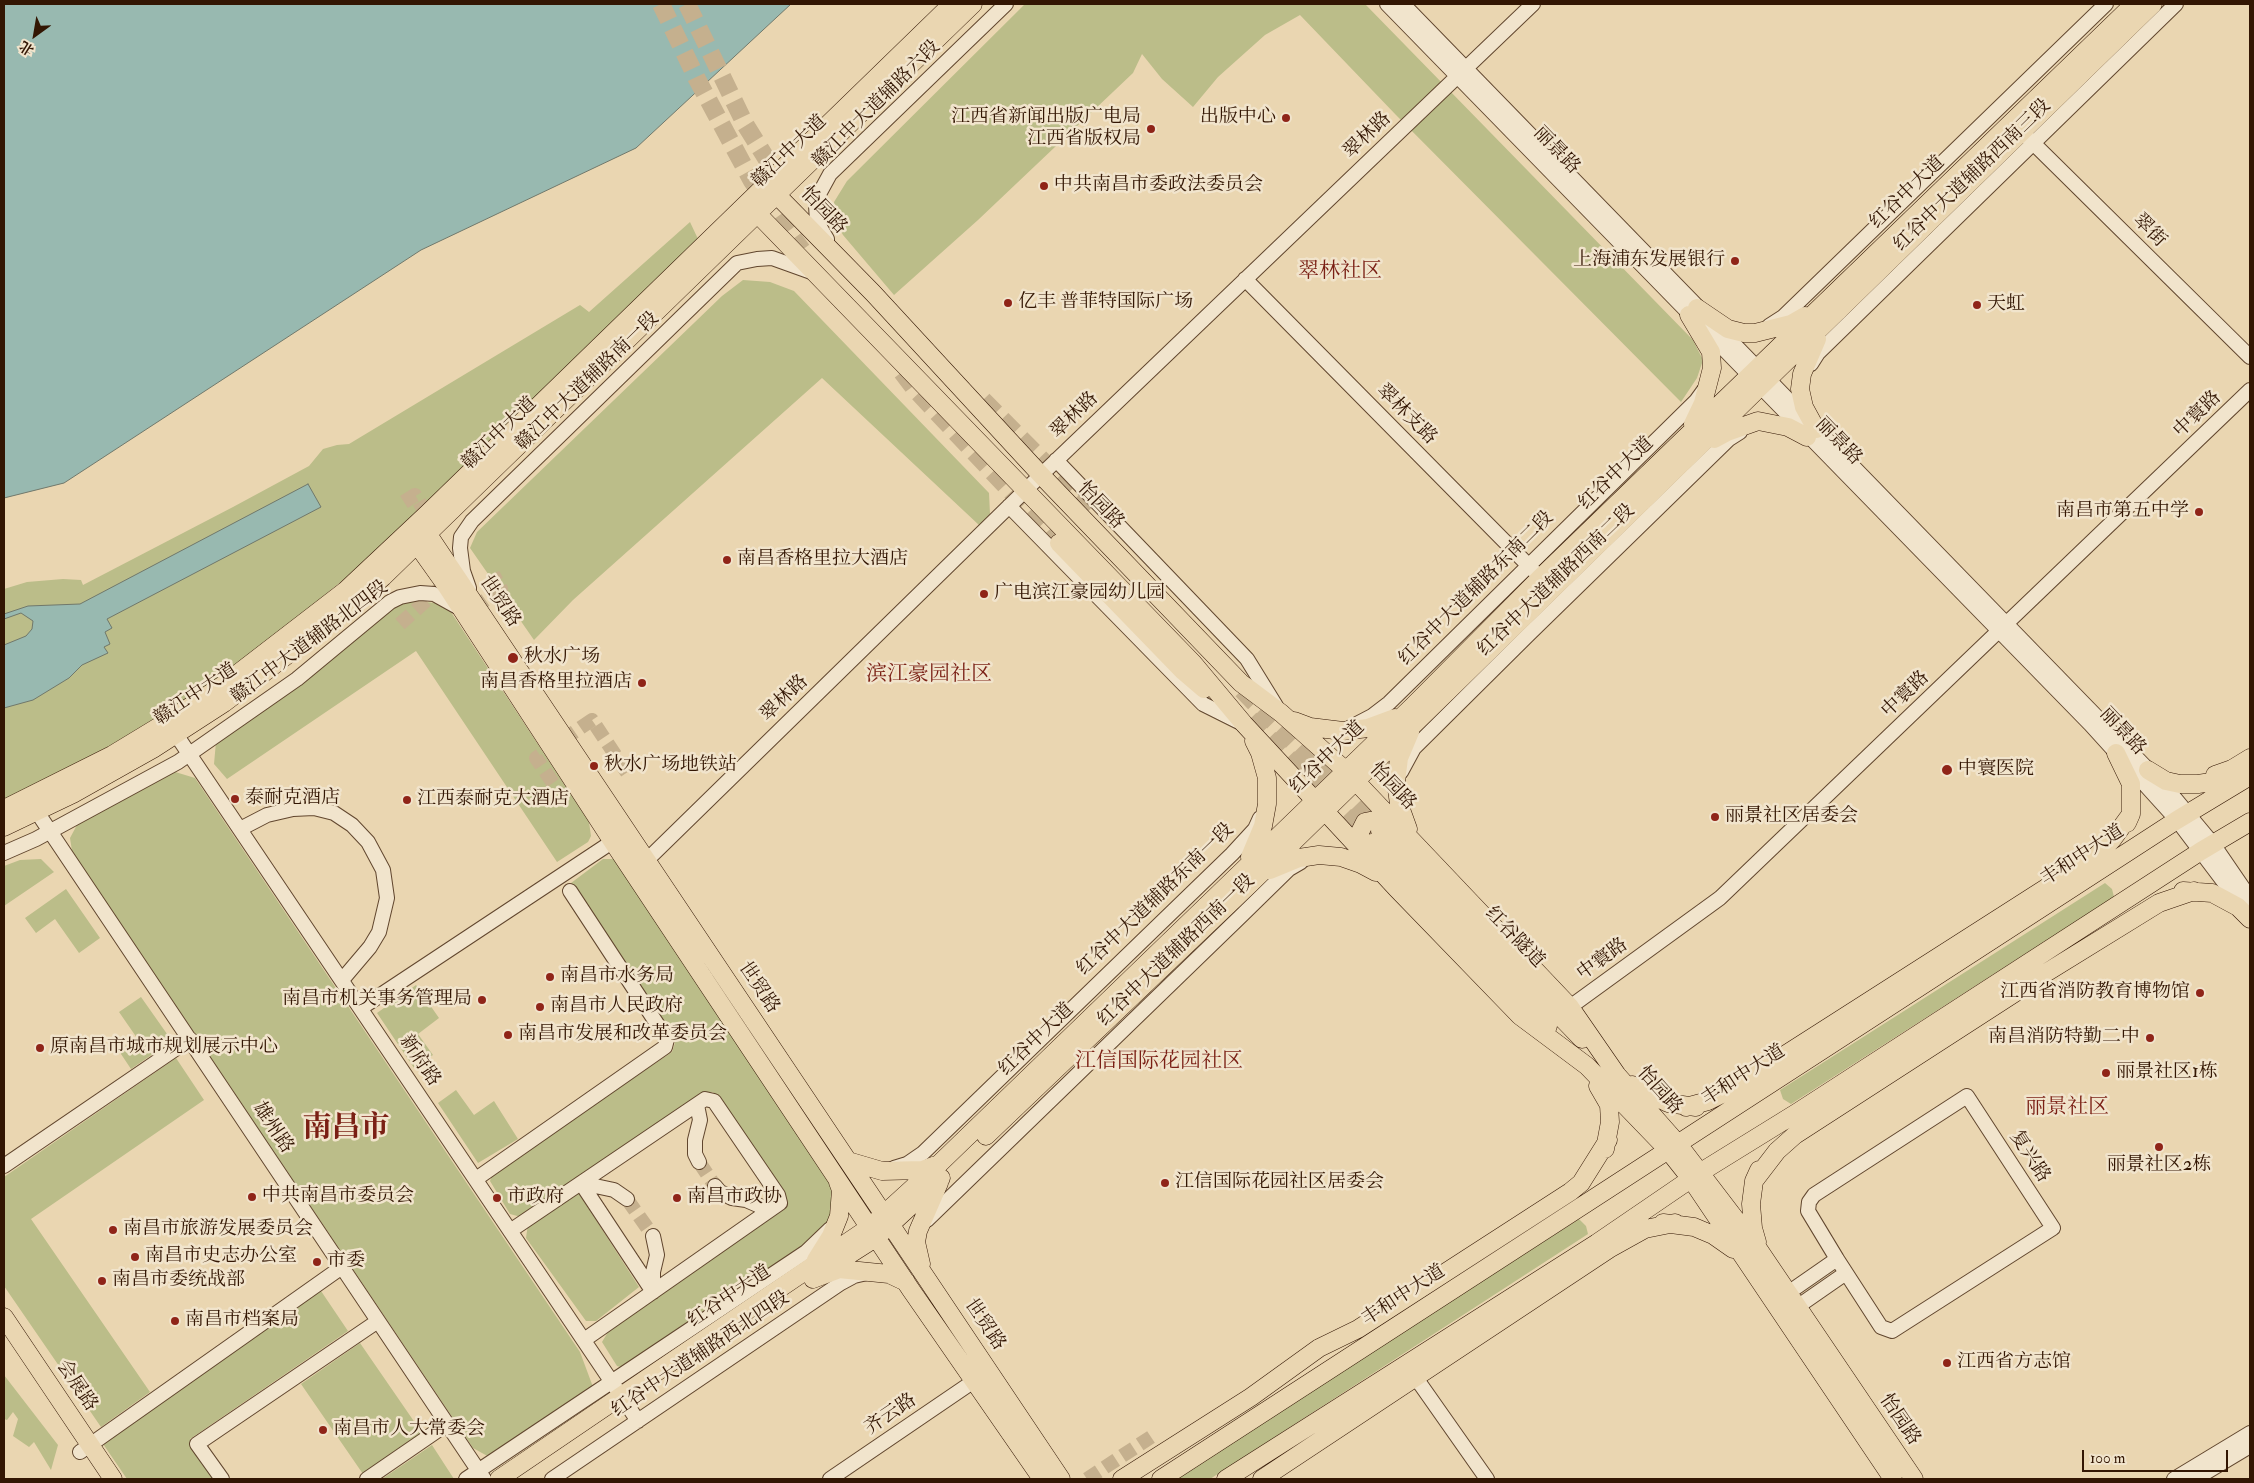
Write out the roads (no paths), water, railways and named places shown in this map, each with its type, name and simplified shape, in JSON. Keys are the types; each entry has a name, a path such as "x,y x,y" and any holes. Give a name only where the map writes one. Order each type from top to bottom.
{"main road":[{"name":"赣江中大道","path":"772,190 952,4"},
{"name":"赣江中大道","path":"4,808 32,804 72,794 172,728 223,685 304,624 418,533 752,208 973,4"},
{"name":"红谷中大道","path":"940,1171 1243,868 1319,805 1351,775 1689,444 1758,379 2134,4"},
{"name":"红谷中大道","path":"1823,314 2028,138 2153,4"},
{"name":"怡园路","path":"772,190 873,293 1040,475 1241,683 1281,713 1351,775 1570,1007 1617,1075 1696,1176 1751,1254 1893,1479"},
{"name":"怡园路","path":"752,208 1193,663 1244,724 1319,805 1520,1016 1587,1066 1673,1147"},
{"path":"1693,311 1728,329 1755,333 1823,314"},
{"path":"1689,444 1712,377 1711,352 1693,311"},
{"path":"1812,433 1804,407 1800,379 1823,314"},
{"path":"1689,444 1758,421 1812,433"},
{"name":"红谷中大道","path":"1417,711 1540,578 1689,444"},
{"path":"1092,510 1281,713 1310,727 1343,732 1368,728 1417,711"},
{"name":"世贸路","path":"418,533 647,860 888,1220 1057,1479"},
{"path":"1059,543 1183,671 1244,724 1260,753 1267,778 1267,804 1263,826 1243,868"},
{"name":"世贸路","path":"469,607 613,842 907,1283 974,1381 1057,1479"},
{"path":"1417,711 1400,758 1396,782 1399,804 1418,845"},
{"path":"2094,874 2124,831 2131,814 2131,784 2116,753"},
{"path":"2193,784 2232,769 2250,758"},
{"path":"2148,770 2166,780 2193,784 2220,782 2250,775"},
{"name":"丰和中大道","path":"1161,1479 2183,816 2250,775"},
{"name":"赣江中大道","path":"4,826 32,804"},
{"name":"红谷中大道","path":"499,1479 620,1394 812,1273 888,1220 1248,886 1319,805"},
{"path":"1686,1107 1708,1101 1730,1090 2096,856 2112,840 2131,814"},
{"path":"1397,889 1358,836 1365,822 1375,820 1418,845"},
{"path":"1226,1479 1597,1243 1696,1176 2207,847 2250,822"},
{"name":"红谷隧道","path":"1587,1066 1375,837 1617,1075"},
{"path":"1248,886 1263,873 1280,864 1299,858 1319,855 1341,857 1361,864 1380,874 1397,889"},
{"path":"2110,910 2171,892 2194,890 2212,892 2225,898 2250,918"},
{"path":"1754,1181 1777,1151 1795,1135 2069,958 2159,903 2194,890"},
{"path":"1567,1216 1593,1180 1603,1159 1608,1140 1610,1122 1608,1105 1587,1066"},
{"path":"1617,1075 1651,1096 1686,1107 1712,1107 1738,1100 1766,1087"},
{"path":"1597,1243 1620,1231 1647,1224 1675,1223 1694,1227 1751,1254 1753,1228 1751,1204 1754,1181 1764,1156 1798,1112"},
{"path":"1122,1479 1251,1397 1319,1348 1358,1329 1570,1192 1581,1183 1608,1140"},
{"path":"848,1161 863,1167 882,1171 940,1171 918,1230 917,1255 925,1276"},
{"path":"812,1273 839,1216 841,1190 834,1173"},
{"path":"1262,1479 1609,1249 1645,1229 1675,1223"},
{"name":"怡园路","path":"1751,1254 1793,1300 1914,1479"},
{"path":"812,1273 839,1269 876,1271 890,1274 907,1283"},
{"name":"会展路","path":"4,1317 85,1448 99,1479"},
{"name":"会展路","path":"4,1339 85,1448 113,1479"},
{"name":"红谷中大道","path":"519,1479 620,1394"}],"street":[{"name":"赣江中大道辅路六段","path":"873,293 825,237 817,222 816,205 818,196 830,174 1006,4"},
{"name":"丽景路","path":"1387,4 1462,72"},
{"name":"丽景路","path":"1403,4 1462,72 1758,379 2004,628 2148,770 2207,847 2250,898"},
{"name":"翠林路","path":"647,860 1040,475 1533,4"},
{"path":"1755,333 1783,317 2106,4"},
{"name":"红谷中大道辅路西南三段","path":"1800,379 1818,353 2028,138 2176,4"},
{"name":"翠街","path":"2028,138 2250,357"},
{"name":"赣江中大道辅路南一段","path":"469,607 460,548 461,537 472,521 737,264 757,259 772,258 814,273"},
{"name":"翠林支路","path":"1245,279 1540,578"},
{"name":"红谷中大道辅路东南二段","path":"1343,732 1372,716 1389,702 1696,401 1712,377"},
{"name":"中寰路","path":"1570,1007 1720,898 2004,628 2250,390"},
{"name":"红谷中大道辅路西南二段","path":"1396,782 1414,748 1488,674 1729,440 1758,421"},
{"path":"1056,460 1247,659 1281,713"},
{"path":"1010,506 1203,704 1244,724"},
{"name":"赣江中大道辅路北四段","path":"4,853 51,832 190,754 297,678 390,602 400,597 420,593 434,594 469,607"},
{"name":"丽景路","path":"2004,628 2116,753 2183,816"},
{"name":"新府路","path":"172,728 638,1421"},
{"name":"雄州路","path":"32,804 482,1475"},
{"name":"红谷中大道辅路东南一段","path":"882,1171 907,1164 923,1153 1232,854 1255,829 1267,804"},
{"path":"240,829 267,815 293,809 314,808 334,813 352,825 372,848 383,870 386,888 384,914 379,932 370,947 342,980"},
{"path":"361,1008 628,832"},
{"name":"丽景路","path":"2207,847 2250,918"},
{"name":"红谷中大道辅路西南一段","path":"918,1230 941,1204 1282,876 1302,861 1319,855"},
{"path":"476,1179 665,1048 667,1040 570,891"},
{"path":"4,1166 190,1039"},
{"name":"复兴路","path":"1967,1096 2053,1228 1892,1332 1881,1327 1837,1259 1808,1211 1809,1202 1814,1195 1967,1096"},
{"path":"510,1231 705,1099 714,1101 778,1195 780,1203 584,1340"},
{"path":"697,1105 700,1120 694,1140 695,1154 700,1162"},
{"path":"581,1183 614,1190 627,1199"},
{"path":"581,1183 653,1292"},
{"path":"715,1186 720,1192 732,1198 746,1200 769,1210"},
{"path":"466,1479 482,1475 620,1394 806,1252 827,1234 839,1216"},
{"path":"653,1292 653,1272 657,1255 654,1236"},
{"path":"1793,1300 1837,1259"},
{"path":"85,1448 342,1267"},
{"name":"红谷中大道辅路西北四段","path":"552,1479 841,1283 854,1276 876,1271"},
{"path":"1793,1300 1846,1273"},
{"path":"222,1479 197,1444 378,1320"},
{"path":"1416,1378 1487,1479"},
{"name":"齐云路","path":"830,1479 974,1381"},
{"path":"366,1479 448,1424"},
{"path":"2174,1479 2250,1433"},
{"path":"2195,1479 2250,1446"}],"water":[{"path":"4,4 791,4 636,148 421,250 64,483 4,498"},
{"path":"308,484 321,507 107,619 112,628 105,632 110,644 104,647 108,653 82,665 69,678 33,700 4,708 4,645 26,636 32,629 33,621 21,613 4,619 4,614 28,606 80,604"}],"tunnel":[{"path":"661,4 697,79 752,181 802,250"},
{"path":"687,4 745,124 784,187"},
{"path":"902,372 914,388 1059,543"},
{"path":"983,400 1092,511"},
{"path":"404,502 415,495 431,522"},
{"path":"474,608 501,589 493,574"},
{"path":"400,624 439,589"},
{"path":"1242,690 1379,830"},
{"path":"1250,719 1370,841"},
{"path":"553,783 536,758 592,720 630,777"},
{"path":"699,1162 715,1186"},
{"path":"627,1199 653,1236"},
{"path":"1087,1479 1151,1437"}],"place":[{"name":"出版中心","path":"1286,118"},
{"name":"江西省新闻出版广电局 江西省版权局","path":"1151,129"},
{"name":"中共南昌市委政法委员会","path":"1044,186"},
{"name":"上海浦东发展银行","path":"1735,261"},
{"name":"亿丰 普菲特国际广场","path":"1008,303"},
{"name":"天虹","path":"1977,305"},
{"name":"南昌市第五中学","path":"2199,512"},
{"name":"南昌香格里拉大酒店","path":"727,560"},
{"name":"广电滨江豪园幼儿园","path":"984,594"},
{"name":"秋水广场","path":"513,658"},
{"name":"南昌香格里拉酒店","path":"642,683"},
{"name":"秋水广场地铁站","path":"594,766"},
{"name":"中寰医院","path":"1947,770"},
{"name":"泰耐克酒店","path":"235,799"},
{"name":"江西泰耐克大酒店","path":"407,800"},
{"name":"丽景社区居委会","path":"1715,817"},
{"name":"南昌市水务局","path":"550,977"},
{"name":"江西省消防教育博物馆","path":"2200,993"},
{"name":"南昌市机关事务管理局","path":"482,1000"},
{"name":"南昌市人民政府","path":"540,1007"},
{"name":"南昌市发展和改革委员会","path":"508,1035"},
{"name":"南昌消防特勤二中","path":"2150,1038"},
{"name":"原南昌市城市规划展示中心","path":"40,1048"},
{"name":"丽景社区1栋","path":"2106,1073"},
{"name":"丽景社区2栋","path":"2159,1147"},
{"name":"江信国际花园社区居委会","path":"1165,1183"},
{"name":"中共南昌市委员会","path":"252,1197"},
{"name":"市政府","path":"497,1198"},
{"name":"南昌市政协","path":"677,1198"},
{"name":"南昌市旅游发展委员会","path":"113,1230"},
{"name":"南昌市史志办公室","path":"135,1257"},
{"name":"市委","path":"317,1262"},
{"name":"南昌市委统战部","path":"102,1281"},
{"name":"南昌市档案局","path":"175,1321"},
{"name":"江西省方志馆","path":"1947,1363"},
{"name":"南昌市人大常委会","path":"323,1430"}],"district":[{"name":"翠林社区","path":"1340,272"},
{"name":"滨江豪园社区","path":"929,675"},
{"name":"江信国际花园社区","path":"1159,1062"},
{"name":"丽景社区","path":"2067,1108"},
{"name":"南昌市","path":"346,1130"}]}
